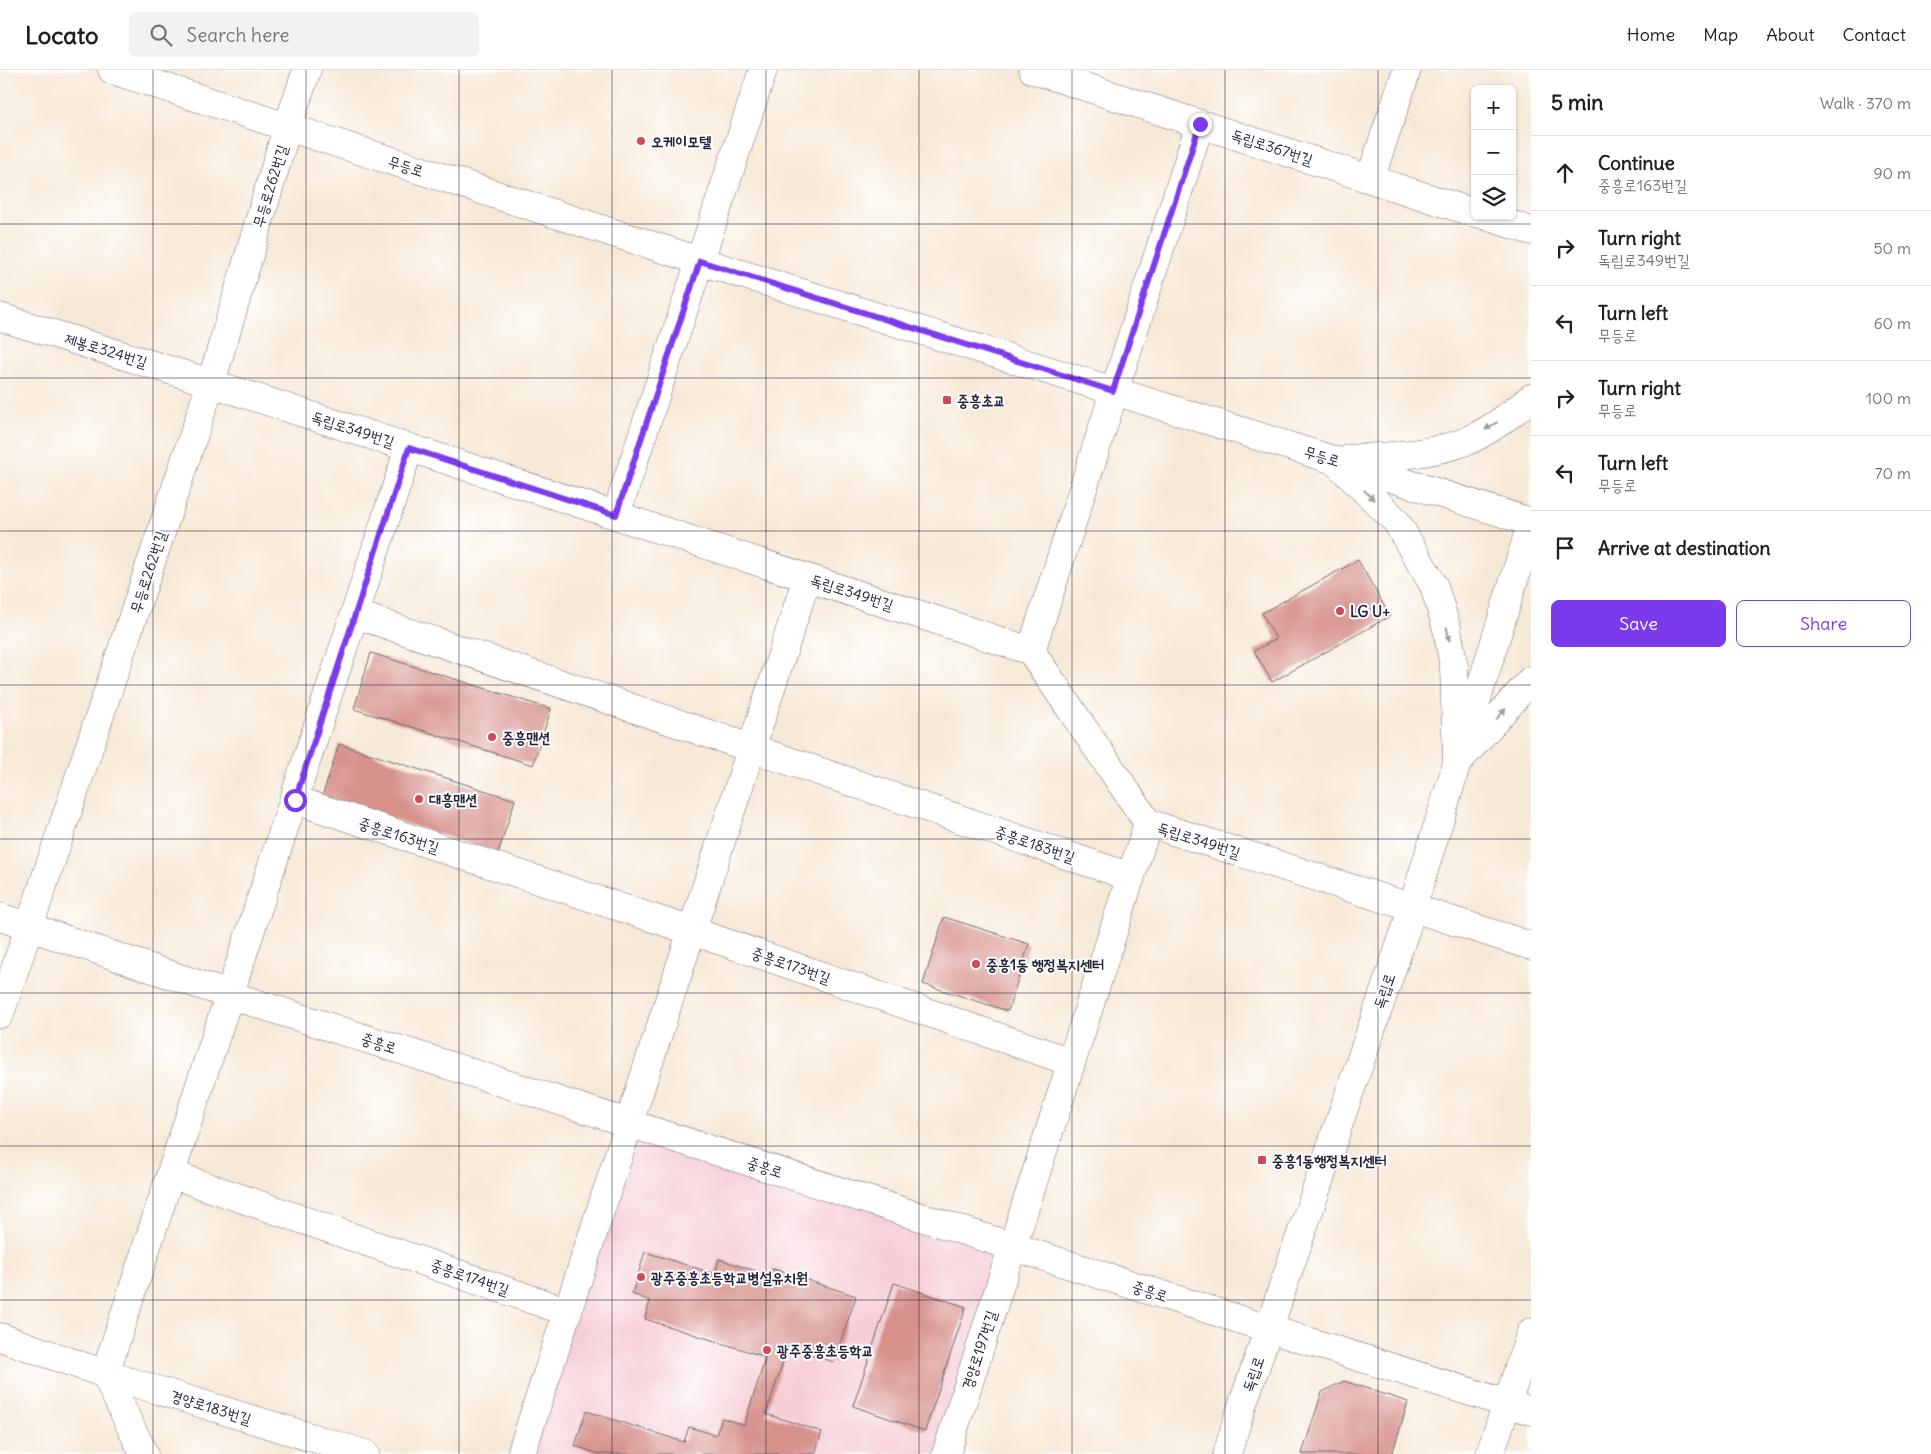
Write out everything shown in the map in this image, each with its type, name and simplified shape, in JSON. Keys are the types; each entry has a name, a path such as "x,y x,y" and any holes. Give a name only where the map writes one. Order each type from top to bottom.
{"street":[{"name":"무등로","path":"112,70 700,261 1531,523"},
{"name":"무등로262번길","path":"0,1014 211,383 287,128 307,70"},
{"path":"616,515 763,70"},
{"name":"독립로367번길","path":"1033,70 1471,211"},
{"path":"1370,179 1407,70"},
{"path":"1031,651 1200,124"},
{"path":"1499,220 1531,230"},
{"name":"제봉로324번길","path":"0,317 211,383"},
{"name":"독립로349번길","path":"211,383 1031,651 1148,823 1531,946"},
{"path":"1335,460 1420,453 1467,441 1510,415 1531,398"},
{"path":"144,1454 105,1374 409,448"},
{"path":"1335,460 1396,521 1434,586 1448,629 1454,667 1457,763"},
{"name":"독립로","path":"1227,1454 1412,908 1531,523"},
{"path":"521,1454 807,578"},
{"path":"355,614 752,748"},
{"path":"1457,763 1531,680"},
{"name":"중흥로183번길","path":"752,748 1131,877"},
{"name":"중흥로163번길","path":"295,800 504,870"},
{"path":"1012,1246 1148,823"},
{"name":"중흥로173번길","path":"504,870 692,931 1071,1062"},
{"name":"중흥로","path":"0,918 30,926 230,995 1269,1329 1519,1407"},
{"name":"중흥로174번길","path":"171,1174 568,1312"},
{"name":"경양로197번길","path":"946,1454 1012,1246"},
{"path":"1490,1454 1519,1407 1531,1332"},
{"path":"0,1337 105,1374"},
{"name":"경양로183번길","path":"105,1374 365,1454"}],"shaded area":[{"name":"광주중흥초등학교","path":"629,1123 1012,1246 946,1454 521,1454"}],"building":[{"path":"1358,560 1390,616 1272,682 1254,651 1276,639 1262,613"},
{"name":"중흥맨션","path":"371,653 551,709 533,765 354,709"},
{"name":"대흥맨션","path":"339,744 515,800 498,853 322,797"},
{"name":"중흥1동 행정복지센터","path":"944,917 1029,944 1008,1011 923,984"},
{"path":"645,1252 715,1274 719,1259 768,1275 773,1269 856,1296 834,1362 788,1347 766,1414 822,1432 815,1454 600,1454 575,1446 586,1411 684,1442 689,1427 716,1435 722,1418 744,1425 766,1357 645,1319 650,1301 632,1294"},
{"path":"894,1283 966,1307 925,1431 853,1406"},
{"path":"1344,1381 1408,1402 1392,1454 1302,1454 1322,1392"}],"place":[{"name":"오케이모텔","path":"641,141"},
{"name":"중흥초교","path":"947,400"},
{"name":"LG U+","path":"1340,611"},
{"name":"중흥맨션","path":"492,737"},
{"name":"대흥맨션","path":"419,799"},
{"name":"중흥1동 행정복지센터","path":"976,964"},
{"name":"중흥1동행정복지센터","path":"1262,1160"},
{"name":"광주중흥초등학교병설유치원","path":"641,1277"},
{"name":"광주중흥초등학교","path":"767,1350"}],"route":[{"path":"295,800 409,448 616,515 700,261 1113,391 1200,124"}]}
